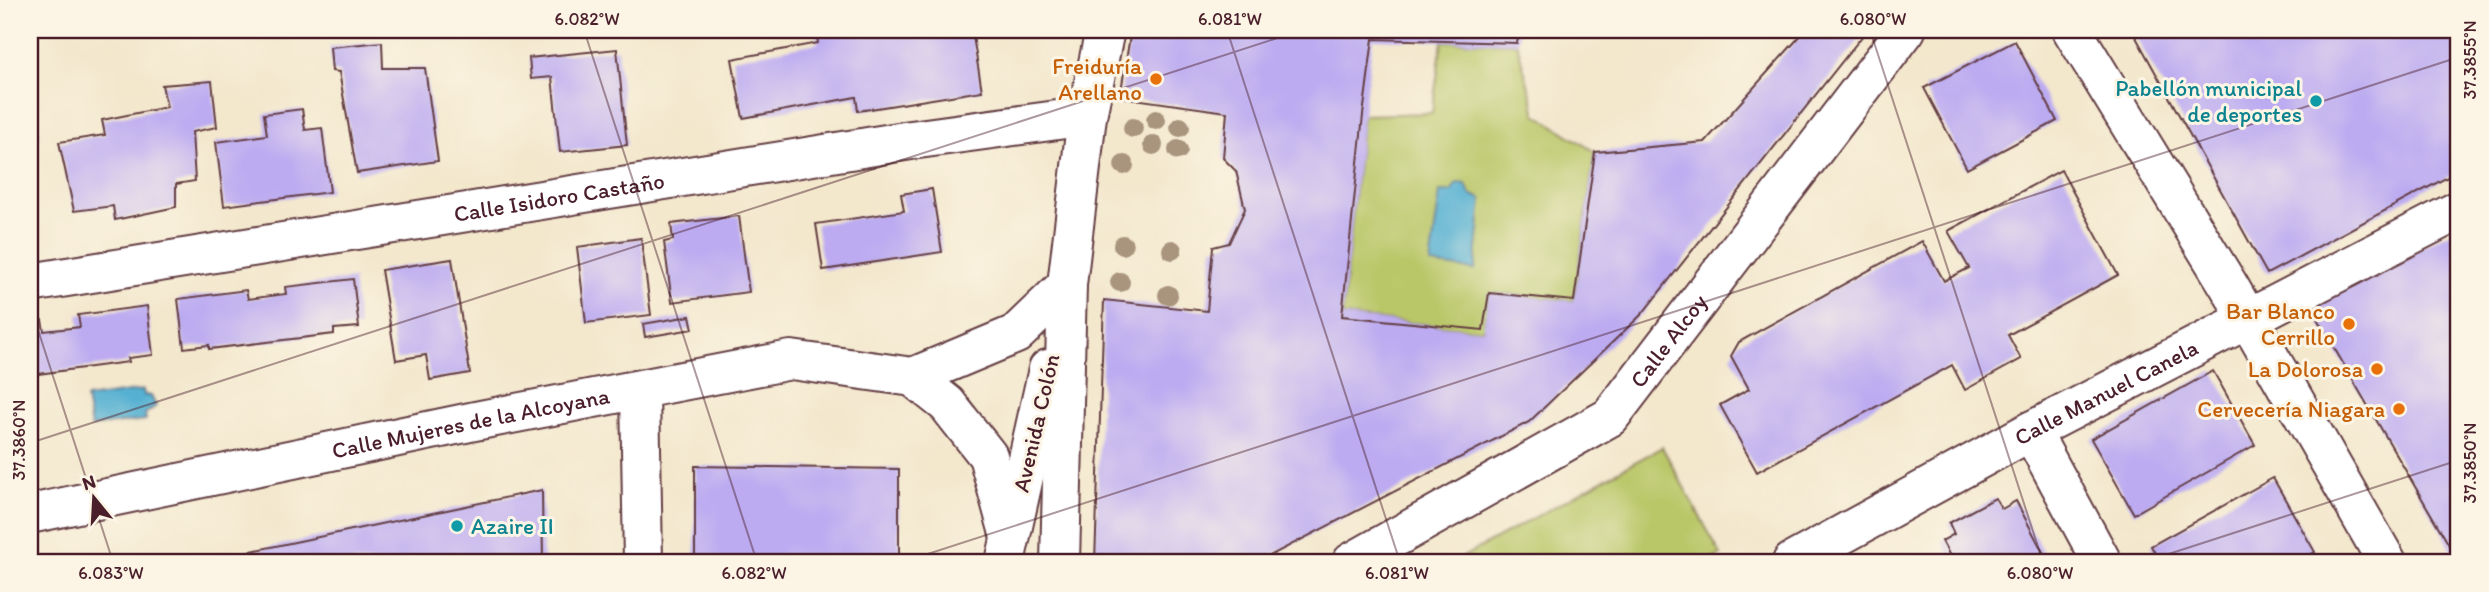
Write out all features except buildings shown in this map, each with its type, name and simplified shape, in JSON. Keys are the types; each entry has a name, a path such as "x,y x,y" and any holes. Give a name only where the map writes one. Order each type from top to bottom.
{"street":[{"name":"Avenida Colón","path":"1060,562 1067,285 1087,116 1105,30"},
{"name":"Calle Alcoy","path":"1352,562 1610,416 1906,30"},
{"path":"2072,30 2229,286 2387,562"},
{"name":"Calle Isidoro Castaño","path":"30,283 911,140 1087,116"},
{"name":"Calle Manuel Canela","path":"1792,562 2031,431 2459,210"},
{"name":"Avenida Colón","path":"1007,550 1067,285"},
{"path":"1007,550 988,456 947,404 913,377 1016,334 1067,285"},
{"name":"Calle Mujeres de la Alcoyana","path":"30,514 475,421 791,360 913,377"},
{"path":"640,391 643,562"},
{"path":"2031,431 2102,562"}],"green space":[{"path":"1442,41 1517,43 1536,114 1595,152 1574,301 1490,293 1483,330 1342,316 1363,115 1432,113"},
{"path":"1662,447 1721,555 1707,562 1454,562"}],"water":[{"path":"1457,183 1466,184 1470,194 1482,199 1475,270 1430,264 1440,192 1451,192"},
{"path":"143,390 144,395 151,396 156,406 145,414 146,420 91,427 86,398"}],"place":[{"name":"Freiduría Arellano","path":"1156,79"},
{"name":"Pabellón municipal de deportes","path":"2316,101"},
{"name":"Bar Blanco Cerrillo","path":"2349,324"},
{"name":"La Dolorosa","path":"2377,369"},
{"name":"Cervecería Niagara","path":"2399,409"},
{"name":"Azaire II","path":"457,526"}]}
